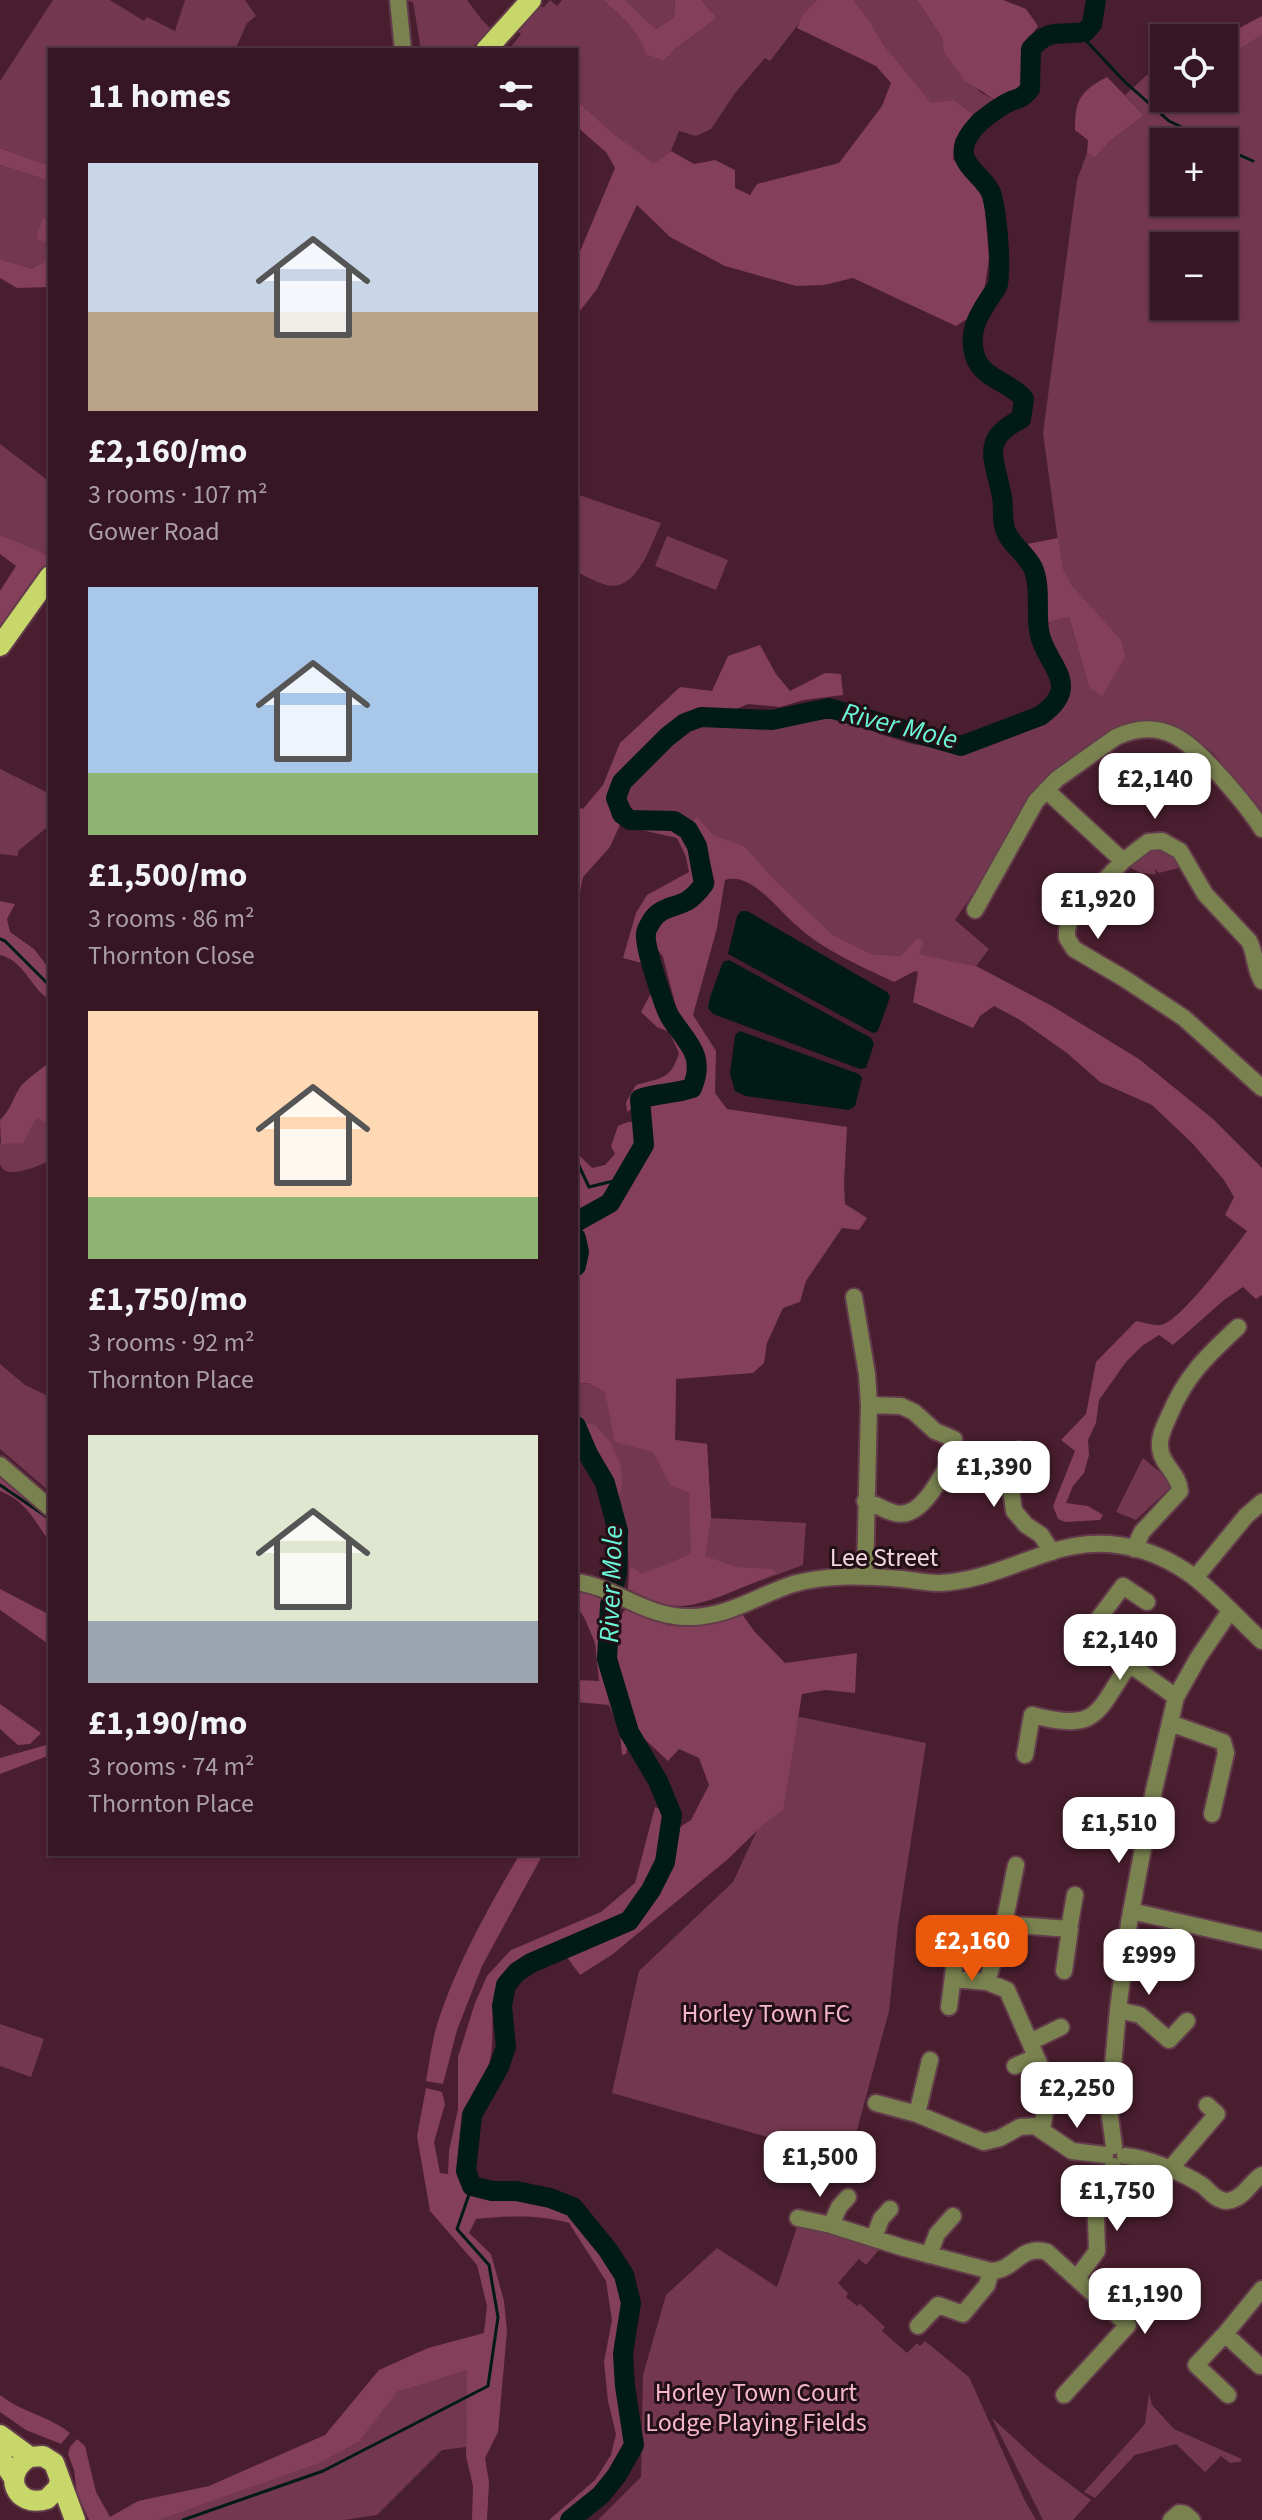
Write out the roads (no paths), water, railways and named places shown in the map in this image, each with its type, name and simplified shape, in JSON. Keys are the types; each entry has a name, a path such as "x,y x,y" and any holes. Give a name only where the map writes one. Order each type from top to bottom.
{"main road":[{"path":"488,48 531,0"},
{"path":"0,646 48,579"},
{"path":"0,2435 30,2457"},
{"path":"14,2478 22,2461 36,2455 49,2459 57,2468 75,2520"},
{"path":"0,2457 14,2478 17,2491 23,2497 39,2502 62,2520"},
{"path":"39,2502 53,2495 60,2480"}],"street":[{"path":"398,0 403,48"},
{"path":"975,910 1010,860 1030,809 1046,790 1071,768 1116,737 1137,730 1160,730 1183,740 1200,753 1245,804 1262,829"},
{"path":"1046,790 1123,861"},
{"path":"1262,981 1249,941 1205,894 1180,851 1162,841 1148,842 1123,861 1071,915 1067,930 1069,943 1080,954 1184,1018 1262,1088"},
{"path":"854,1297 869,1405 865,1576"},
{"path":"1134,1549 1142,1532 1180,1491 1180,1482 1166,1464 1160,1449 1164,1429 1182,1387 1206,1357 1238,1327"},
{"path":"869,1405 901,1406 914,1412 935,1431 954,1439"},
{"path":"1019,1450 1009,1474 1014,1511 1026,1525 1041,1535 1052,1552"},
{"path":"865,1501 895,1514 909,1513 932,1493 951,1459"},
{"path":"0,1465 48,1506"},
{"path":"1195,1578 1246,1516 1262,1502"},
{"name":"Lee Street","path":"578,1582 598,1587 665,1615 691,1617 717,1615 792,1585 836,1577 865,1576 936,1583 986,1575 1078,1545 1113,1543 1172,1563 1195,1578 1262,1641"},
{"path":"1147,1602 1123,1586 1087,1634 1176,1697"},
{"path":"1077,2278 1097,2251 1096,2218 1101,2197 1111,2180 1114,2156 1109,2110 1118,2010 1131,1911 1154,1790 1176,1697 1230,1611"},
{"path":"1025,1755 1032,1715 1068,1722 1090,1718 1129,1664"},
{"path":"1170,1723 1223,1742 1226,1753 1212,1814"},
{"path":"987,1982 1004,1924 1016,1865"},
{"path":"1064,1971 1075,1895"},
{"path":"1131,1911 1262,1941"},
{"path":"1004,1924 1069,1929"},
{"path":"949,2007 956,1953"},
{"path":"953,1979 987,1982 1007,1990 1049,2086 1042,2130"},
{"path":"1118,2010 1140,2015 1169,2040 1187,2021"},
{"path":"1015,2066 1061,2027"},
{"path":"917,2114 930,2060"},
{"path":"876,2103 917,2114 984,2142 1000,2138 1020,2127 1035,2126 1072,2151 1114,2156 1169,2170 1202,2186 1223,2201 1240,2197 1262,2175"},
{"path":"1169,2170 1217,2114 1207,2105"},
{"path":"831,2225 839,2207 848,2197"},
{"path":"874,2238 881,2219 890,2209"},
{"path":"929,2255 937,2234 953,2216"},
{"path":"798,2218 991,2271 998,2271 1035,2250 1047,2252 1128,2325 1064,2395"},
{"path":"918,2326 938,2305 963,2314 987,2285 991,2271"},
{"path":"1228,2395 1196,2365 1262,2289"},
{"path":"1225,2334 1260,2366"},
{"path":"1171,2520 1179,2513 1192,2520"}],"waterway":[{"name":"River Mole","path":"578,1221 610,1203 644,1145 640,1099 692,1088 696,1077 696,1058 663,1001 646,934 658,913 687,901 704,884 697,846 688,830 674,821 630,820 622,814 616,798 622,782 667,737 685,723 701,717 772,720 829,708 961,746 1040,716 1060,694 1058,674 1039,630 1035,575 1004,525 993,452 999,435 1021,419 1024,399 984,370 973,348 975,326 998,284 999,247 992,195 969,166 964,147 980,122 1030,89 1031,49 1050,35 1085,32 1092,24 1096,0"},
{"path":"1079,33 1125,82 1169,121 1183,128"},
{"path":"1238,154 1253,161"},
{"path":"0,939 48,984"},
{"path":"578,1166 589,1187 626,1178"},
{"name":"River Mole","path":"578,1247 578,1257"},
{"name":"River Mole","path":"570,2520 601,2495 634,2445 623,2354 631,2303 624,2275 573,2207 550,2198 472,2186 466,2171 472,2115 499,2067 506,2047 502,2006 506,1985 517,1972 531,1963 629,1921 651,1890 665,1862 672,1815 658,1781 629,1732 607,1659 610,1605 617,1572 618,1531 605,1483 578,1431"},
{"path":"0,1485 47,1517"},
{"path":"183,2520 323,2471 488,2386 498,2317 489,2265 457,2229 472,2186"}],"park label":[{"name":"Horley Town FC","path":"766,2013"},
{"name":"Horley Town Court Lodge Playing Fields","path":"756,2407"}]}
